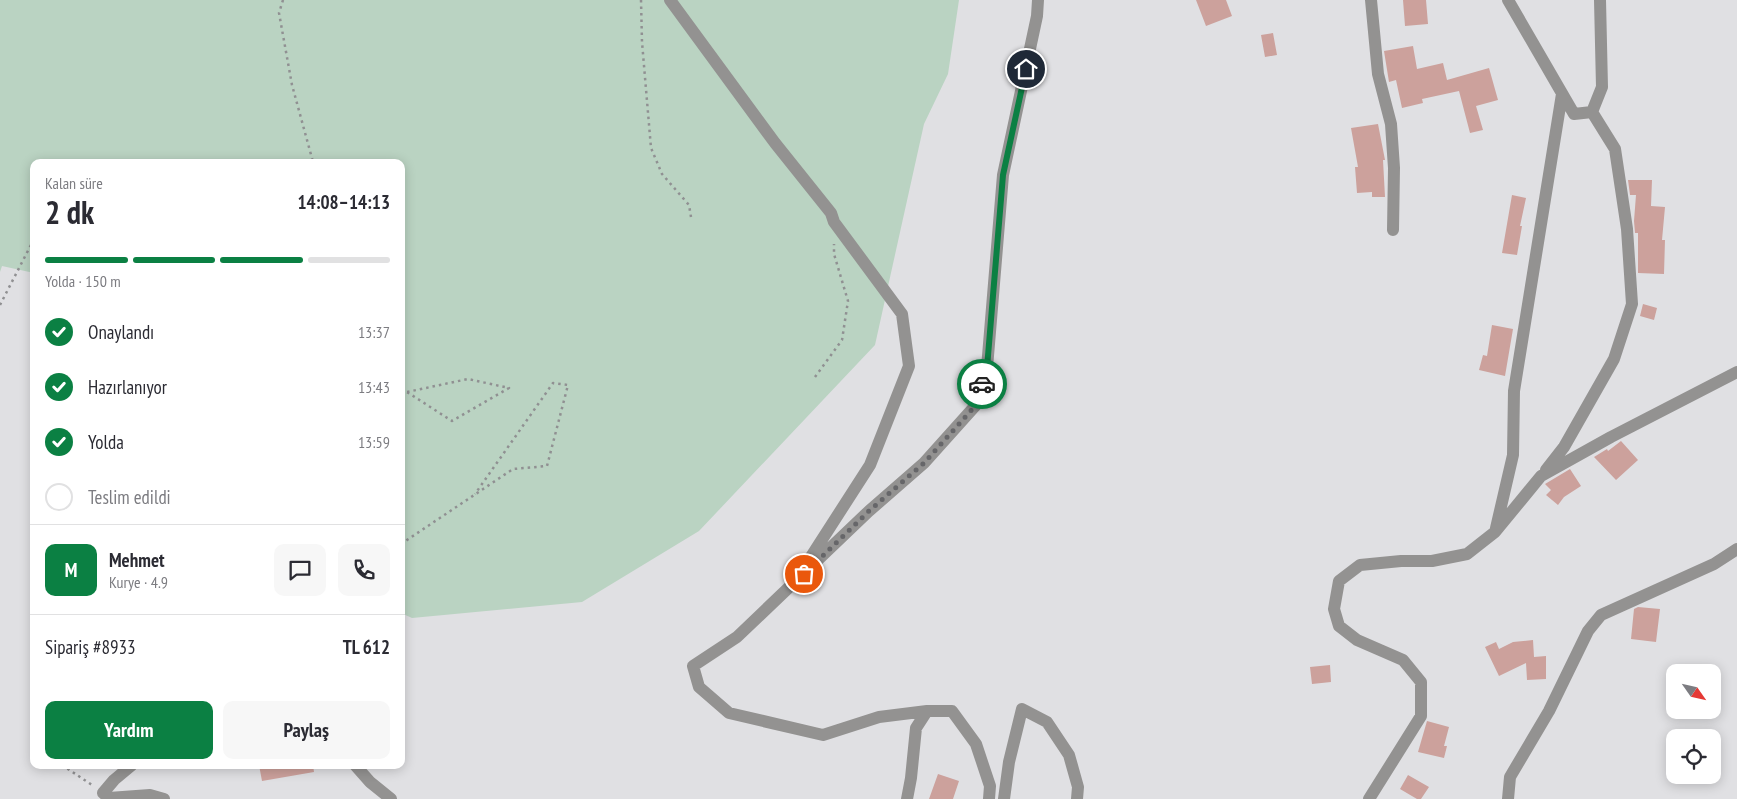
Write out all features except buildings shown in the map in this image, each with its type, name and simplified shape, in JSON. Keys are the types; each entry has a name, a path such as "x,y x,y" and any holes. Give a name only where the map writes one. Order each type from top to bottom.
{"street":[{"path":"670,0 775,143 826,206 834,222 902,314 910,366 870,465 791,586"},
{"path":"989,799 990,786 976,744 952,712 927,711 879,717 823,735 729,713 699,687 693,666 737,637 869,511 924,463 976,405 987,368 1003,175 1037,16 1038,0"},
{"path":"1371,0 1378,74 1390,124 1394,168 1393,230"},
{"path":"1508,0 1574,114 1592,112"},
{"path":"1592,112 1602,87 1600,0"},
{"path":"1495,532 1513,455 1514,390 1562,94"},
{"path":"1369,799 1422,716 1421,682 1403,660 1357,640 1338,626 1334,609 1339,581 1360,565 1432,561 1467,554 1495,532 1564,448 1614,359 1632,304 1627,229 1614,150 1592,112"},
{"path":"1541,476 1611,437 1737,372"},
{"path":"1508,799 1510,777 1549,711 1588,631 1601,615 1714,564 1737,549"},
{"path":"1004,799 1009,762 1022,710 1047,722 1069,755 1078,787 1077,799"},
{"path":"907,799 916,728 927,711"},
{"path":"127,769 103,793 109,798 150,795 164,799"},
{"path":"359,769 370,782 391,799"}],"path":[{"path":"283,0 279,13 292,85 313,159"},
{"path":"641,0 642,42 651,148 662,174 689,205 691,217"},
{"path":"815,377 842,340 848,301 834,254 834,222"},
{"path":"0,305 30,247"},
{"path":"468,379 509,388 452,421 407,392 468,379"},
{"path":"405,541 476,494 513,469 547,466 568,386 552,383 476,494"},
{"path":"68,769 103,793"}],"green space":[{"path":"0,0 959,0 948,74 924,124 875,345 699,531 582,602 412,618 405,615 405,159 30,159 30,272 2,266 0,272"}],"way so far":[{"path":"804,574 869,511 924,463 976,405 982,384"}],"route":[{"path":"982,384 987,368 1003,175 1026,69"}]}
